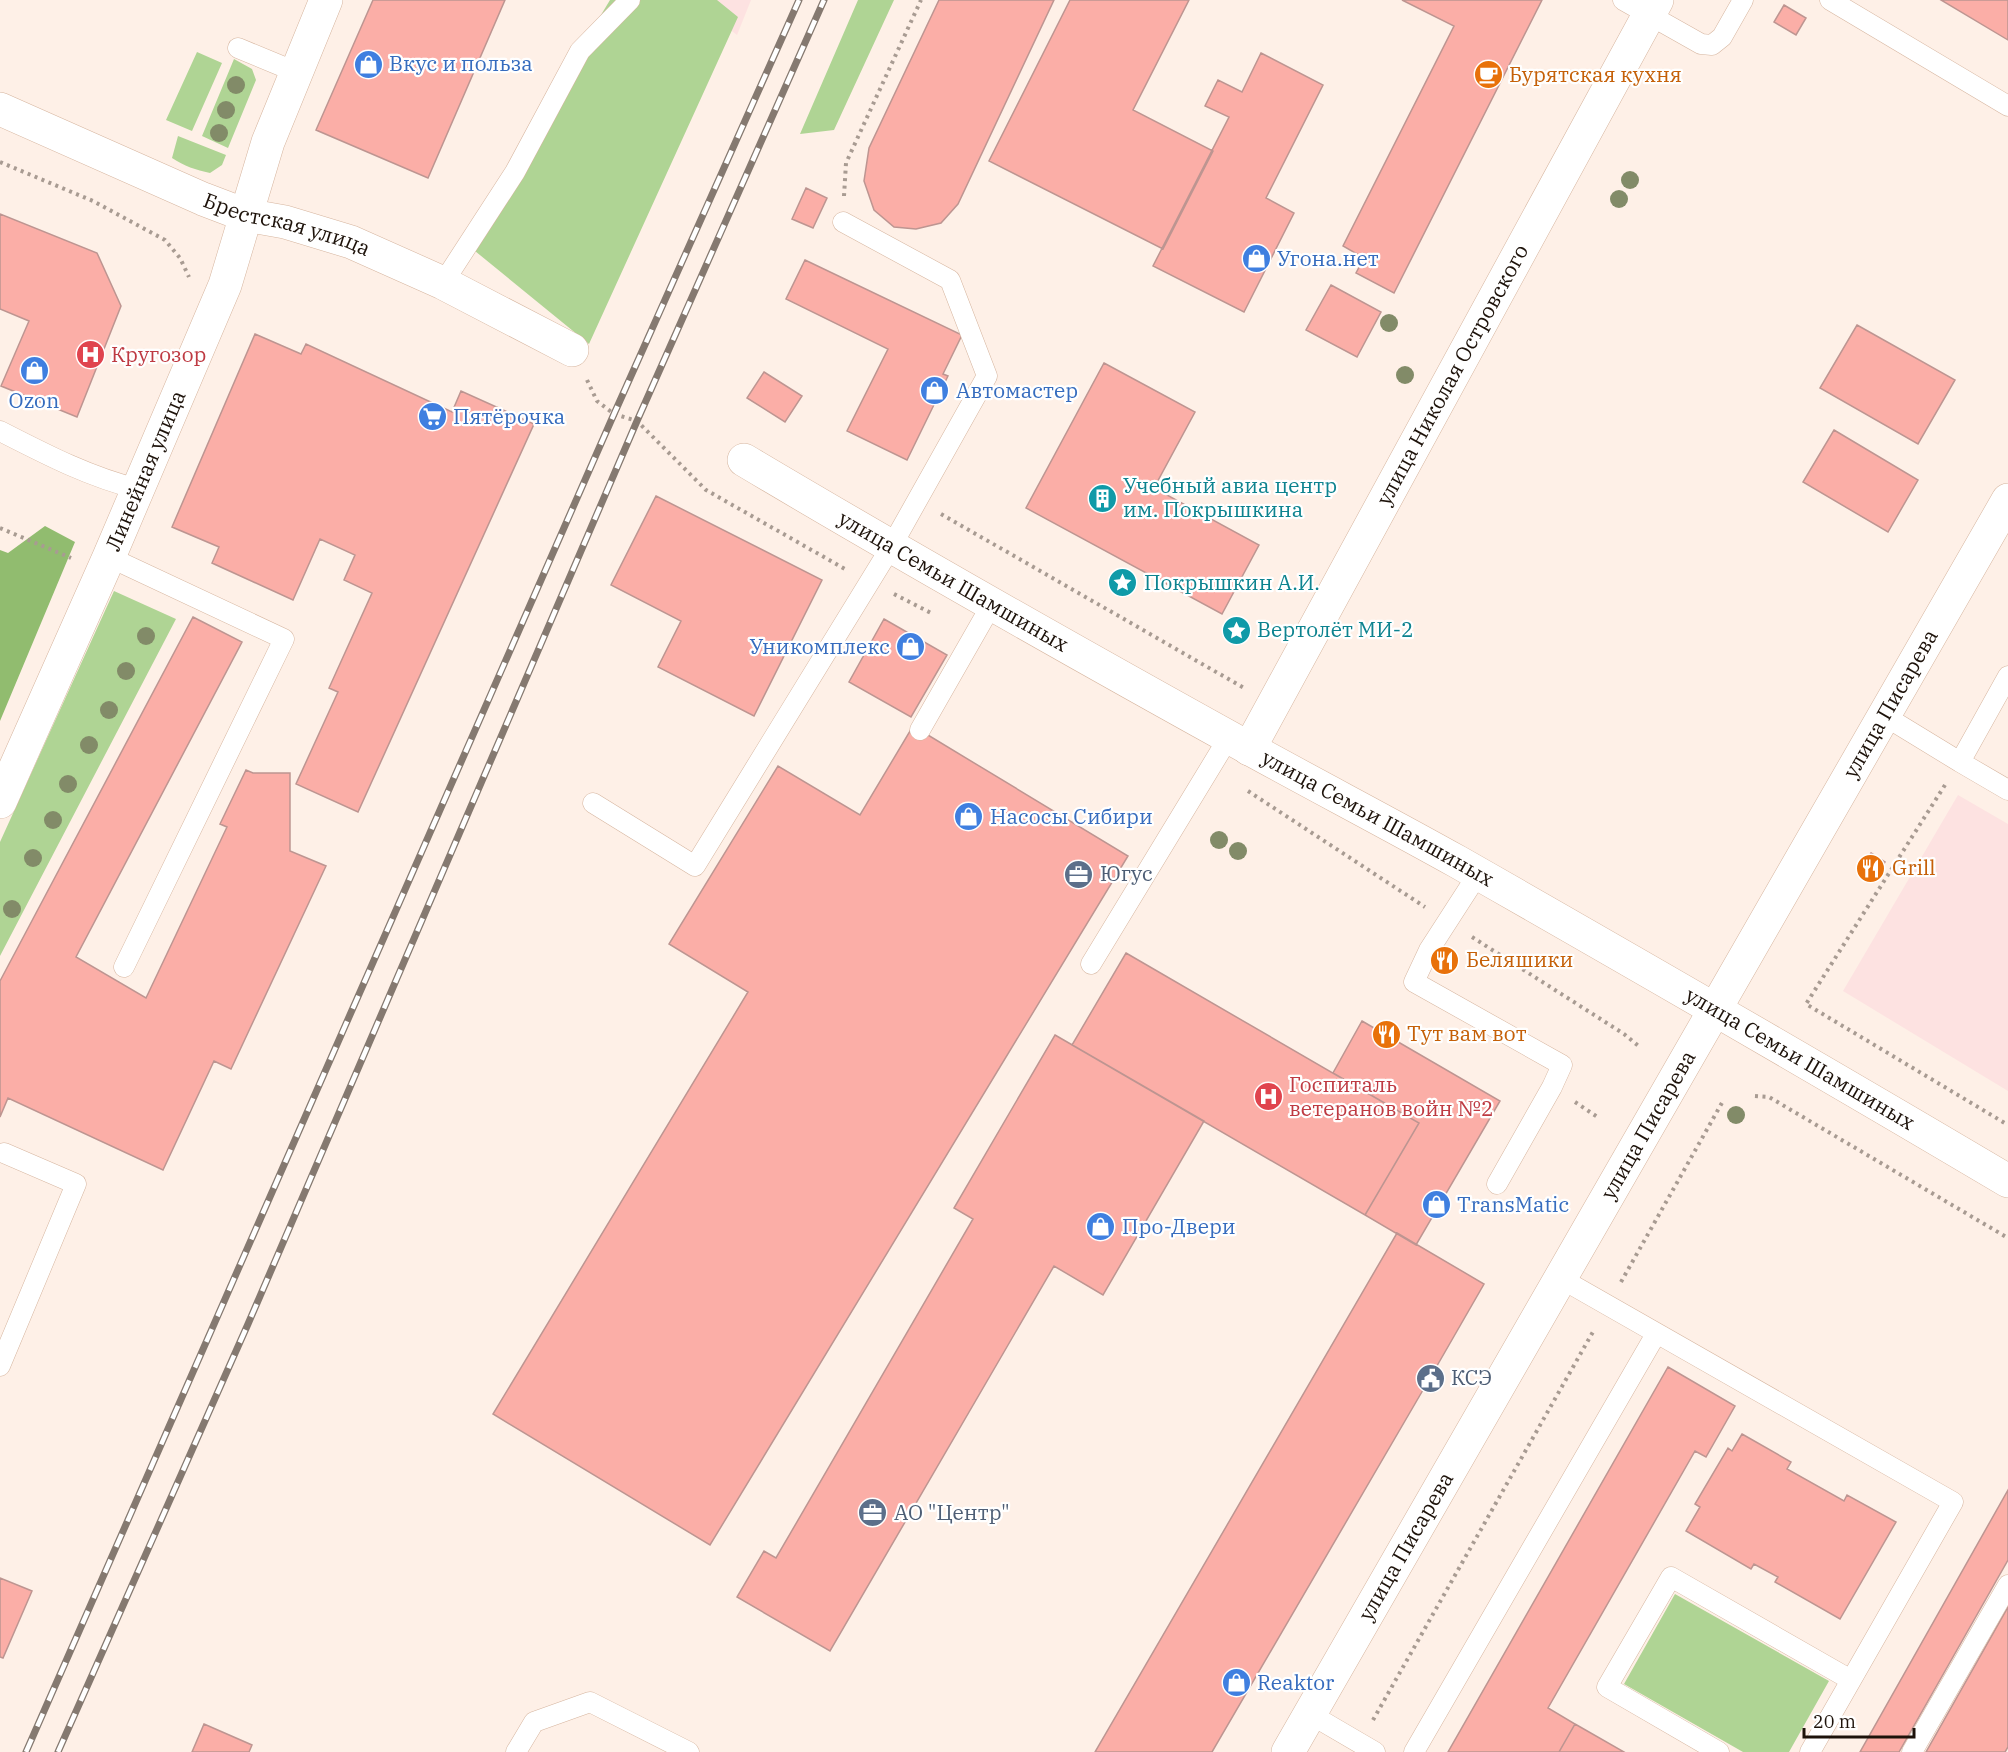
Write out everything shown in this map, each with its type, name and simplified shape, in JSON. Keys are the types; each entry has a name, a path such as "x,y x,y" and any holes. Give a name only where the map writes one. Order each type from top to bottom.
{"street":[{"name":"Линейная улица","path":"0,802 93,559 138,489 225,285 268,142 326,0"},
{"name":"улица Николая Островского","path":"1239,743 1273,705 1643,4"},
{"name":"Брестская улица","path":"0,109 203,199 245,215 285,222 351,242 442,283 572,350"},
{"name":"улица Семьи Шамшиных","path":"744,460 891,548 1478,874 1784,1048 2008,1181"},
{"name":"улица Писарева","path":"1288,1752 2008,500"}],"lane":[{"path":"442,283 515,172 579,51 630,0"},
{"path":"1643,4 1701,44 1712,45 1722,37 1743,0"},
{"path":"1830,0 2008,106"},
{"path":"238,48 296,72"},
{"path":"592,803 695,867 891,548 987,376 950,280 843,222"},
{"path":"0,431 59,461 112,483 138,489"},
{"path":"93,559 284,639 124,967"},
{"path":"920,730 992,604"},
{"path":"1960,762 2008,676"},
{"path":"1883,715 2008,790"},
{"path":"1091,964 1211,767 1239,743"},
{"path":"1478,874 1429,950 1413,982 1563,1065 1497,1184"},
{"path":"0,1366 6,1333 76,1184 4,1153"},
{"path":"1560,1278 1953,1502 1810,1752"},
{"path":"1414,1752 1656,1334"},
{"path":"1719,1752 1607,1687 1671,1577 1851,1680"},
{"path":"1912,1752 2008,1585"},
{"path":"516,1752 534,1722 590,1702 689,1752"},
{"path":"1310,1714 1368,1748"}],"path":[{"path":"843,222 846,164 921,0"},
{"path":"0,162 93,201 165,240 180,258 189,274 189,284"},
{"path":"572,350 597,401 614,414 637,421 706,490 974,636"},
{"path":"918,500 1273,705"},
{"path":"0,528 93,559"},
{"path":"1960,762 1806,1004 2008,1125"},
{"path":"1211,767 1624,1034 1641,1048"},
{"path":"1755,1096 1768,1096 2008,1238"},
{"path":"1368,1748 1608,1305 1724,1101"}],"shaded area":[{"path":"692,0 751,0 737,35"},
{"path":"1958,795 2008,824 2008,1091 1843,991"}],"green space":[{"path":"610,0 717,0 738,17 589,344 475,251 468,236"},
{"path":"858,0 894,0 834,130 800,134"},
{"path":"197,52 222,63 192,131 166,120"},
{"path":"234,59 252,69 256,80 228,148 202,136"},
{"path":"178,136 226,155 222,165 210,173 172,158"},
{"path":"45,526 75,542 0,721 0,550 8,553"},
{"path":"114,591 176,619 0,956 0,842"},
{"path":"1675,1594 1829,1681 1789,1752 1743,1752 1624,1684"}],"building":[{"path":"373,0 505,0 428,178 316,130"},
{"path":"939,0 1054,0 958,204 941,223 916,229 894,227 874,210 864,181 869,148"},
{"path":"1070,0 1189,0 1133,110 1213,151 1163,249 989,161"},
{"path":"1402,0 1542,0 1394,293 1356,273 1364,258 1343,246 1454,26"},
{"path":"1941,0 2008,0 2008,40"},
{"path":"1784,5 1806,18 1796,35 1774,22"},
{"path":"1261,53 1323,85 1266,198 1294,213 1244,312 1153,266 1229,117 1205,106 1218,80 1242,92"},
{"path":"806,188 827,198 813,228 792,219"},
{"path":"0,214 97,253 121,306 77,417 1,386 29,321 0,309"},
{"path":"805,260 962,335 943,374 948,376 907,460 847,431 888,349 786,299"},
{"path":"1331,285 1381,312 1357,357 1306,330"},
{"path":"1857,325 1955,380 1918,444 1820,388"},
{"path":"255,334 301,354 306,344 452,412 461,391 534,424 358,812 296,784 338,692 329,688 372,593 344,580 355,555 320,539 293,600 212,563 219,547 172,527"},
{"name":"Учебный авиа центр им. Покрышкина","path":"1104,363 1195,412 1154,488 1259,545 1222,614 1026,508"},
{"path":"764,372 802,396 785,422 747,398"},
{"path":"1834,430 1918,480 1888,532 1803,482"},
{"path":"656,496 822,580 754,716 658,667 681,621 611,585"},
{"path":"193,617 242,642 76,957 146,998 227,827 220,824 246,770 253,773 290,773 290,851 326,866 231,1069 214,1061 163,1170 8,1098 0,1117 0,981"},
{"path":"884,619 947,655 911,717 849,682"},
{"path":"913,726 1128,856 710,1545 493,1414 748,992 669,944 778,766 860,815"},
{"name":"Grill","path":"1871,853 1885,862 1872,882 1858,874"},
{"name":"Госпиталь ветеранов войн №2","path":"1126,953 1419,1123 1365,1215 1072,1045"},
{"path":"1362,1021 1500,1101 1416,1245 1365,1215 1419,1123 1333,1073"},
{"path":"1055,1035 1204,1121 1103,1295 1054,1266 830,1651 737,1597 764,1551 776,1558 973,1219 954,1208"},
{"path":"1397,1233 1484,1284 1430,1378 1212,1752 1095,1752"},
{"path":"1668,1367 1735,1406 1706,1457 1695,1451 1548,1708 1575,1724 1559,1752 1448,1752"},
{"path":"1742,1434 1791,1462 1787,1469 1844,1501 1847,1495 1896,1522 1840,1619 1775,1582 1778,1577 1754,1564 1751,1569 1686,1531 1700,1507 1695,1504 1728,1448 1732,1451"},
{"path":"2008,1490 2008,1560 1899,1752 1860,1752"},
{"path":"0,1578 32,1591 3,1658 0,1657"},
{"path":"2008,1607 2008,1747 2005,1752 1926,1752"},
{"path":"204,1724 252,1745 249,1752 192,1752"},
{"path":"1575,1724 1624,1752 1559,1752"}],"railway":[{"path":"26,1752 614,414 799,0"},
{"path":"58,1752 248,1324 637,421 824,0"}],"place":[{"name":"Вкус и польза","path":"368,64"},
{"name":"Бурятская кухня","path":"1488,75"},
{"name":"Угона.нет","path":"1256,259"},
{"name":"Кругозор","path":"90,355"},
{"name":"Ozon","path":"34,370"},
{"name":"Автомастер","path":"935,391"},
{"name":"Пятёрочка","path":"432,417"},
{"name":"Учебный авиа центр им. Покрышкина","path":"1102,498"},
{"name":"Покрышкин А.И.","path":"1123,583"},
{"name":"Вертолёт МИ-2","path":"1236,630"},
{"name":"Уникомплекс","path":"911,647"},
{"name":"Насосы Сибири","path":"969,817"},
{"name":"Grill","path":"1871,868"},
{"name":"Югус","path":"1079,874"},
{"name":"Беляшики","path":"1445,960"},
{"name":"Тут вам вот","path":"1386,1034"},
{"name":"Госпиталь ветеранов войн №2","path":"1268,1097"},
{"name":"TransMatic","path":"1436,1205"},
{"name":"Про-Двери","path":"1101,1227"},
{"name":"КСЭ","path":"1430,1378"},
{"name":"АО \"Центр\"","path":"873,1513"},
{"name":"Reaktor","path":"1236,1683"}]}
